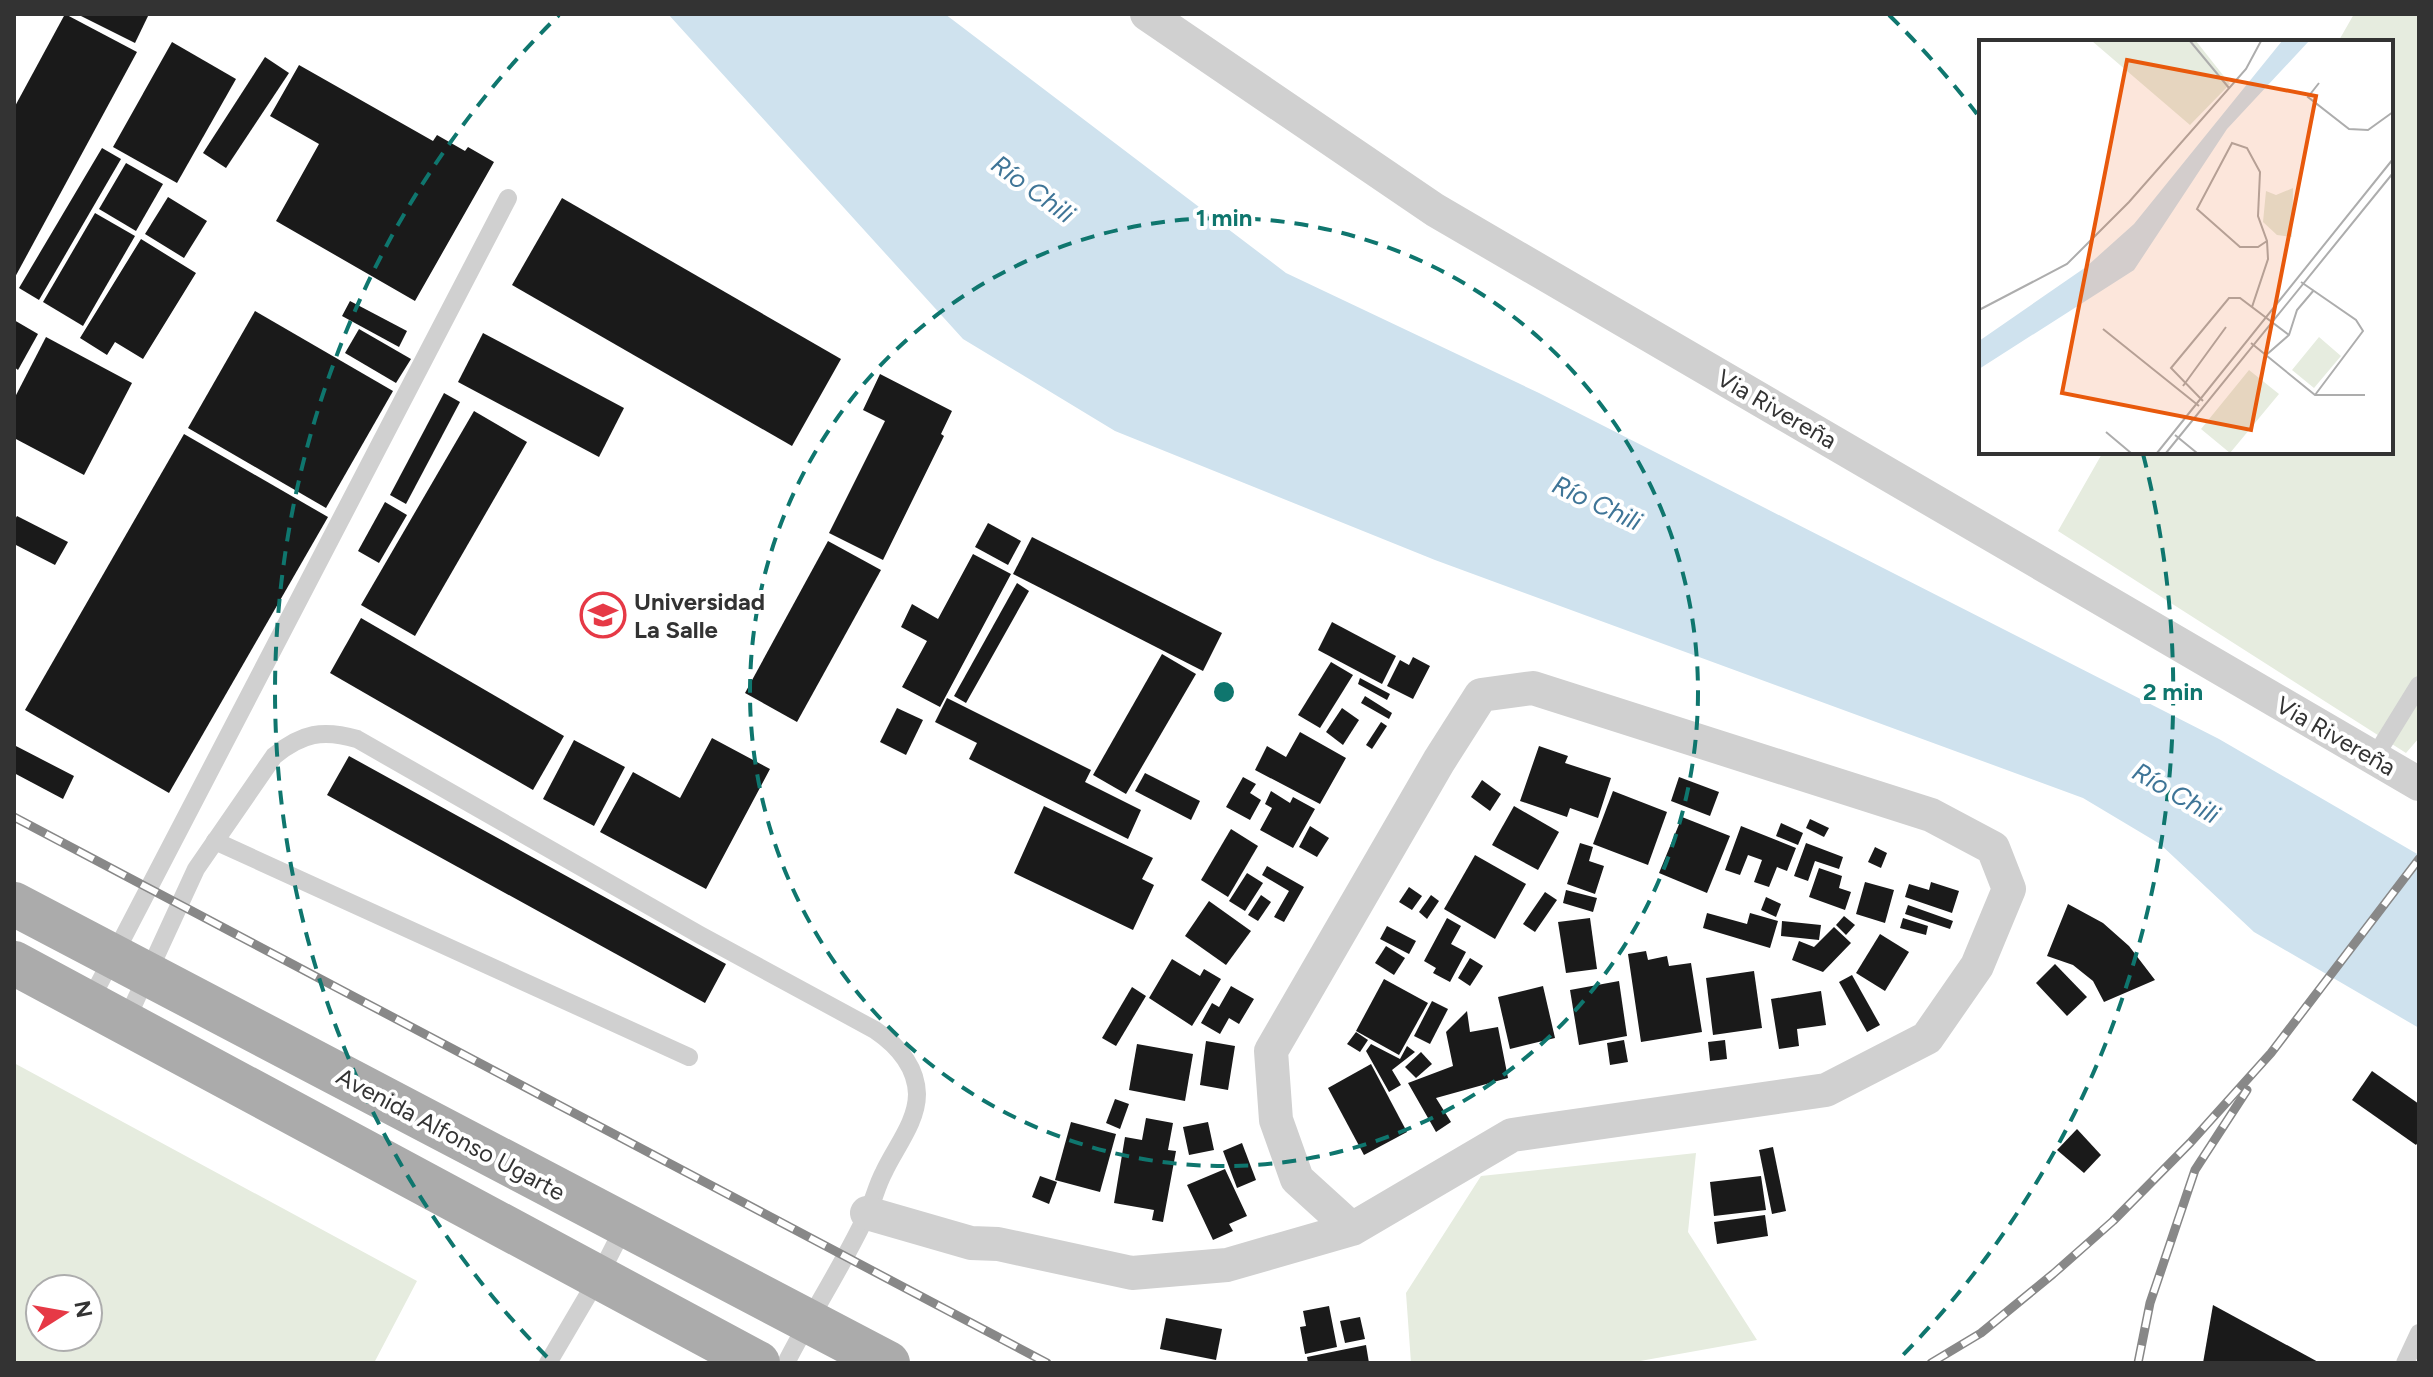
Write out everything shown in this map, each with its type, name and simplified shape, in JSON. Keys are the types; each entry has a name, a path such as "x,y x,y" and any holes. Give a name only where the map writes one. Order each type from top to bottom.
{"main road":[{"name":"Avenida Alfonso Ugarte","path":"14,904 888,1363"},
{"path":"14,963 758,1363"}],"street":[{"name":"Via Rivereña","path":"1147,14 1435,210 2419,784"},
{"path":"867,1213 971,1243 998,1244 1132,1273 1227,1265 1352,1229 1512,1135 1826,1090 1927,1038 1977,966 2009,889 1993,848 1931,815 1533,688 1481,695 1439,761 1271,1051 1276,1120 1297,1179 1352,1229"}],"lane":[{"path":"107,1013 508,198"},
{"path":"2374,758 2419,685"},
{"path":"107,1013 130,965 274,756 290,743 323,732 357,739 875,1030 894,1043 904,1056 914,1075 917,1095 912,1117 883,1173 867,1213 786,1363"},
{"path":"215,841 689,1057"},
{"path":"548,1363 625,1225"},
{"path":"2405,1363 2419,1333"}],"shaded area":[{"path":"2354,14 2419,14 2419,738 2406,753 2058,531 2102,454 2393,454 2393,40 2339,40"},
{"path":"14,1063 417,1281 374,1363 14,1363"},
{"path":"1696,1153 1688,1232 1757,1340 1629,1363 1411,1363 1406,1293 1481,1176"}],"water":[{"name":"Río Chili","path":"668,14 945,14 1286,273 1539,393 2219,739 2419,855 2419,1028 2254,932 2160,844 2083,798 1435,560 1115,431 963,339"}],"building":[{"path":"65,14 137,52 14,279 14,108"},
{"path":"77,14 149,14 135,43"},
{"path":"172,42 236,79 177,183 113,147"},
{"path":"265,57 289,73 226,168 203,153"},
{"path":"299,65 433,141 437,135 465,151 468,147 494,162 415,301 276,221 319,144 270,116"},
{"path":"102,148 121,159 39,300 19,288"},
{"path":"126,163 163,184 136,231 99,209"},
{"path":"168,197 207,221 184,258 145,234"},
{"path":"562,198 841,359 792,446 512,285"},
{"path":"95,213 135,236 83,326 43,302"},
{"path":"141,239 196,273 143,359 115,342 107,355 80,338"},
{"path":"350,301 407,331 399,347 342,316"},
{"path":"255,311 393,391 326,508 188,428"},
{"path":"14,320 38,334 18,370 14,367"},
{"path":"359,329 411,359 396,383 345,353"},
{"path":"483,333 624,408 599,457 458,382"},
{"path":"46,337 132,383 84,475 14,438 14,399"},
{"path":"880,374 952,411 941,434 944,436 883,560 829,533 885,421 863,410"},
{"path":"444,393 460,402 406,504 390,495"},
{"path":"474,411 527,442 415,636 361,605"},
{"path":"184,434 328,517 169,793 25,710"},
{"path":"385,502 407,515 379,563 358,551"},
{"path":"17,516 68,542 55,565 14,544 14,521"},
{"path":"988,523 1021,541 1008,565 975,547"},
{"path":"1032,537 1222,633 1203,671 1013,574"},
{"path":"828,541 881,570 797,722 745,693"},
{"path":"973,554 1011,574 940,707 902,687 927,641 901,627 912,604 938,619"},
{"path":"1017,583 1029,591 966,703 954,696"},
{"path":"361,618 564,736 533,790 330,673"},
{"path":"1332,622 1396,656 1382,684 1318,650"},
{"path":"1162,654 1196,674 1126,794 1093,775"},
{"path":"1413,657 1430,666 1413,699 1387,686 1400,660 1409,665"},
{"path":"1331,662 1353,675 1320,728 1298,715"},
{"path":"1360,678 1390,694 1387,700 1358,684"},
{"path":"1365,696 1392,713 1389,719 1361,703"},
{"path":"947,698 1091,770 1085,782 1141,810 1128,839 969,759 977,743 935,722"},
{"path":"897,708 923,720 906,755 880,742"},
{"path":"1342,708 1359,720 1343,745 1326,732"},
{"path":"1381,722 1387,726 1372,749 1366,745"},
{"path":"1300,732 1346,758 1320,804 1255,770 1267,746 1286,757"},
{"path":"712,738 770,769 706,889 600,832 633,772 680,798"},
{"path":"574,740 625,767 594,826 543,799"},
{"path":"14,745 74,776 63,799 14,773"},
{"path":"1539,746 1568,756 1565,763 1611,778 1598,818 1570,808 1567,817 1520,801"},
{"path":"349,756 726,964 705,1003 327,795"},
{"path":"1145,773 1200,801 1191,820 1135,791"},
{"path":"1243,777 1256,784 1250,793 1261,800 1250,820 1226,807"},
{"path":"1679,777 1719,792 1710,816 1671,801"},
{"path":"1482,780 1501,794 1490,811 1471,797"},
{"path":"1271,791 1290,803 1293,797 1315,809 1293,848 1260,830 1272,808 1265,804"},
{"path":"1613,791 1667,812 1648,865 1593,844"},
{"path":"1044,806 1153,858 1142,879 1154,885 1133,930 1014,873"},
{"path":"1514,806 1559,832 1538,870 1492,845"},
{"path":"1682,817 1730,836 1707,893 1659,873"},
{"path":"1810,819 1829,828 1824,837 1806,828"},
{"path":"1781,823 1803,833 1798,845 1776,836"},
{"path":"1310,826 1329,838 1317,857 1299,847"},
{"path":"1741,826 1796,848 1787,871 1777,867 1769,887 1754,882 1762,860 1748,855 1740,875 1725,870"},
{"path":"1231,829 1258,846 1228,897 1201,880"},
{"path":"1580,843 1593,847 1589,861 1604,866 1595,894 1567,884"},
{"path":"1806,843 1843,857 1839,869 1815,861 1808,881 1794,876"},
{"path":"1875,847 1887,853 1881,868 1868,862"},
{"path":"1475,855 1526,884 1495,939 1444,909"},
{"path":"1267,866 1304,887 1284,922 1274,917 1289,891 1262,875"},
{"path":"1819,868 1842,876 1839,888 1851,892 1845,910 1809,897"},
{"path":"1247,873 1263,883 1245,911 1229,901"},
{"path":"1865,882 1894,890 1885,923 1856,914"},
{"path":"1931,882 1959,891 1952,913 1905,897 1909,884 1929,890"},
{"path":"1409,887 1422,896 1412,910 1399,902"},
{"path":"1566,890 1597,898 1593,912 1563,903"},
{"path":"1545,892 1557,900 1535,932 1523,924"},
{"path":"1261,895 1271,902 1258,921 1248,915"},
{"path":"1431,895 1439,901 1427,919 1419,912"},
{"path":"1766,897 1781,904 1776,917 1761,910"},
{"path":"1209,901 1251,931 1226,965 1185,936"},
{"path":"2068,904 2103,923 2129,946 2155,980 2104,1002 2093,981 2073,965 2047,956"},
{"path":"1908,905 1953,921 1950,929 1905,914"},
{"path":"1707,913 1747,924 1750,913 1778,921 1770,948 1703,928"},
{"path":"1844,916 1855,925 1846,935 1836,925"},
{"path":"1447,918 1461,926 1451,944 1466,952 1450,982 1433,973 1436,968 1424,961"},
{"path":"1590,918 1597,969 1566,973 1558,922"},
{"path":"1903,918 1928,926 1926,935 1900,928"},
{"path":"1782,921 1821,925 1819,940 1781,936"},
{"path":"1387,926 1416,941 1409,954 1380,939"},
{"path":"1834,927 1851,943 1823,972 1792,960 1799,941 1814,947"},
{"path":"1880,934 1909,952 1885,991 1856,973"},
{"path":"1386,946 1405,958 1394,975 1375,963"},
{"path":"1646,951 1648,960 1667,956 1669,966 1691,963 1702,1032 1641,1042 1628,954"},
{"path":"1470,958 1483,966 1470,986 1458,978"},
{"path":"1172,959 1200,976 1204,969 1221,979 1192,1026 1149,998"},
{"path":"2055,964 2087,997 2067,1016 2036,983"},
{"path":"1754,971 1762,1028 1713,1035 1706,978"},
{"path":"1852,975 1880,1025 1867,1032 1839,982"},
{"path":"1384,979 1428,1003 1399,1055 1356,1031"},
{"path":"1619,981 1627,1036 1579,1045 1570,990"},
{"path":"1231,986 1254,999 1239,1024 1229,1018 1220,1034 1201,1023 1212,1003 1219,1007"},
{"path":"1543,986 1555,1038 1510,1049 1498,997"},
{"path":"1132,987 1146,996 1116,1046 1102,1038"},
{"path":"1821,991 1826,1025 1797,1029 1799,1046 1779,1049 1771,999"},
{"path":"1432,1001 1448,1009 1430,1044 1414,1036"},
{"path":"1467,1011 1470,1032 1498,1027 1508,1078 1436,1098 1451,1122 1436,1132 1408,1083 1453,1066 1446,1032"},
{"path":"1356,1032 1368,1040 1360,1052 1347,1044"},
{"path":"1624,1040 1628,1062 1610,1065 1607,1043"},
{"path":"1725,1040 1727,1059 1710,1061 1708,1042"},
{"path":"1206,1041 1235,1046 1228,1090 1200,1085"},
{"path":"1137,1044 1193,1054 1185,1101 1129,1090"},
{"path":"1371,1044 1400,1059 1407,1046 1415,1052 1392,1070 1401,1085 1389,1092 1366,1051"},
{"path":"1421,1052 1432,1064 1416,1078 1405,1067"},
{"path":"1371,1064 1407,1132 1364,1155 1328,1088"},
{"path":"2372,1071 2419,1104 2419,1141 2416,1145 2352,1100"},
{"path":"1115,1099 1129,1104 1120,1129 1106,1123"},
{"path":"1146,1118 1173,1123 1168,1150 1176,1151 1163,1222 1152,1220 1154,1210 1114,1203 1125,1137 1142,1140"},
{"path":"1071,1122 1116,1134 1100,1192 1055,1180"},
{"path":"1208,1122 1214,1150 1189,1155 1183,1127"},
{"path":"2077,1129 2101,1155 2084,1173 2057,1150"},
{"path":"1242,1143 1256,1180 1237,1188 1223,1151"},
{"path":"1773,1147 1786,1211 1772,1214 1759,1150"},
{"path":"1225,1169 1247,1216 1229,1224 1233,1231 1213,1240 1187,1185"},
{"path":"1040,1176 1057,1182 1049,1204 1032,1197"},
{"path":"1761,1176 1766,1210 1714,1216 1710,1182"},
{"path":"1765,1215 1768,1236 1717,1244 1714,1222"},
{"path":"2213,1305 2320,1363 2203,1363"},
{"path":"1329,1306 1337,1347 1305,1354 1300,1327 1306,1326 1303,1311"},
{"path":"1360,1317 1365,1339 1345,1343 1340,1321"},
{"path":"1166,1318 1222,1329 1216,1360 1160,1349"},
{"path":"1366,1345 1369,1363 1308,1363 1307,1357"}],"railway":[{"path":"14,817 1047,1363"},
{"path":"1931,1363 1981,1333 2053,1274 2113,1221 2190,1143 2271,1053 2419,859"},
{"path":"2138,1363 2150,1303 2195,1170 2247,1090"}],"place":[{"name":"Universidad La Salle","path":"603,615"}]}
